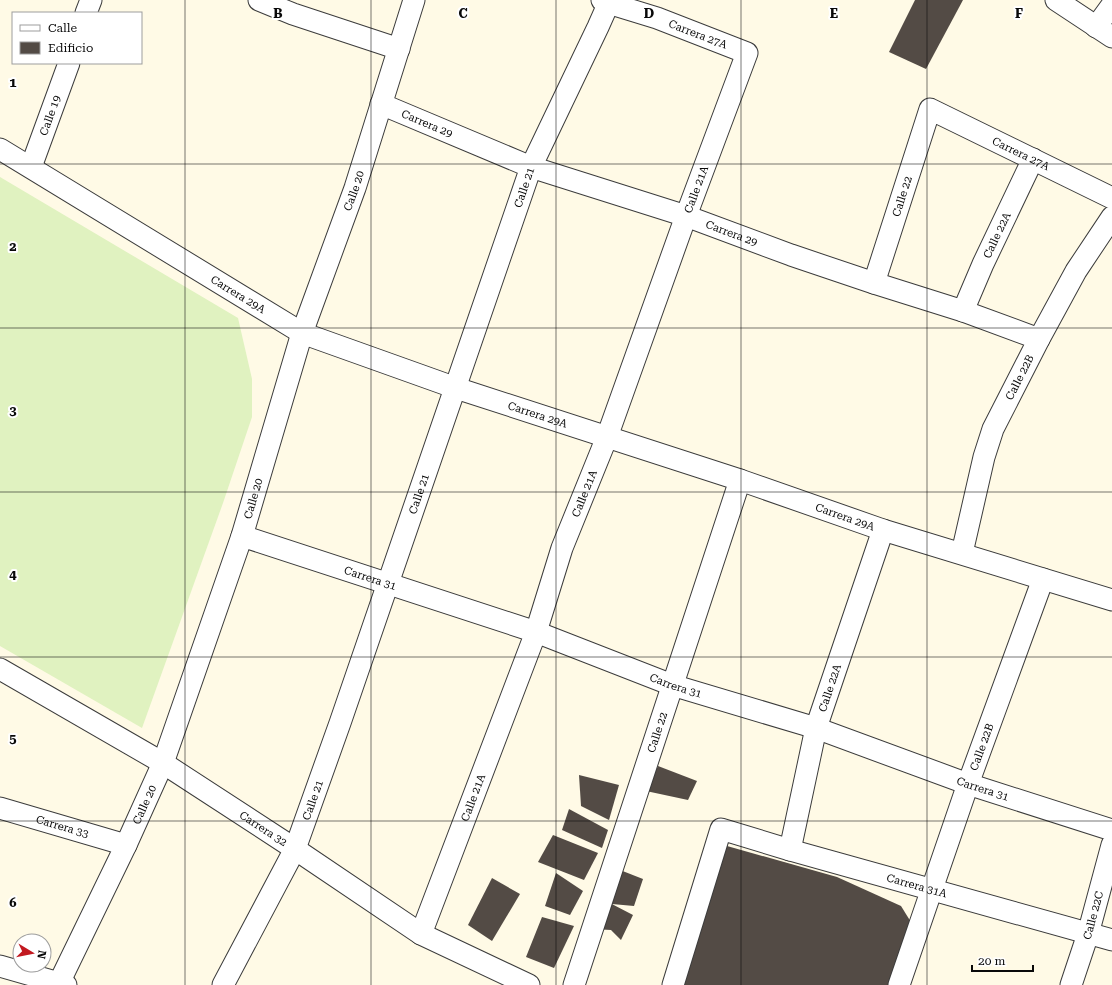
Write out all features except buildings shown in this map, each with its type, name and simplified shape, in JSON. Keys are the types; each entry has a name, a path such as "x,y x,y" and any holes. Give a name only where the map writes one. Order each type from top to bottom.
{"street":[{"path":"86,12 91,0"},
{"path":"258,0 293,14 399,49"},
{"name":"Calle 20","path":"61,984 163,763 242,536 302,333 355,188 414,0"},
{"path":"1056,0 1104,32 1109,5"},
{"name":"Carrera 27A","path":"607,1 657,18 748,53"},
{"name":"Calle 21","path":"223,985 294,849 342,716 531,168 598,27 607,1"},
{"name":"Calle 21A","path":"421,934 536,632 562,548 607,437 686,216 748,53"},
{"name":"Calle 19","path":"31,167 68,64"},
{"name":"Carrera 29","path":"381,104 531,168 686,216 791,255 963,311 1038,339"},
{"name":"Carrera 27A","path":"930,110 1112,198"},
{"name":"Calle 22","path":"874,283 930,110"},
{"name":"Carrera 29A","path":"0,149 302,333 456,388 740,480 883,530 1112,600"},
{"name":"Calle 22A","path":"963,311 983,264 1033,159"},
{"name":"Calle 22B","path":"962,553 984,457 993,429 1038,339 1076,271 1112,217"},
{"name":"Calle 22","path":"574,985 740,480"},
{"name":"Calle 22A","path":"790,850 816,728 883,530"},
{"name":"Carrera 31","path":"242,536 536,632 672,685 816,728 968,784 1112,830"},
{"name":"Calle 22B","path":"900,985 968,784 1043,579"},
{"name":"Carrera 32","path":"0,669 163,763 421,934 528,985"},
{"name":"Carrera 33","path":"0,808 126,845"},
{"name":"Carrera 31A","path":"673,985 721,829 790,850 1112,940"},
{"name":"Calle 22C","path":"1071,985 1088,934 1112,845"},
{"path":"0,966 61,984"}],"green space":[{"path":"0,177 238,318 252,379 252,417 223,503 142,728 0,646"}]}
